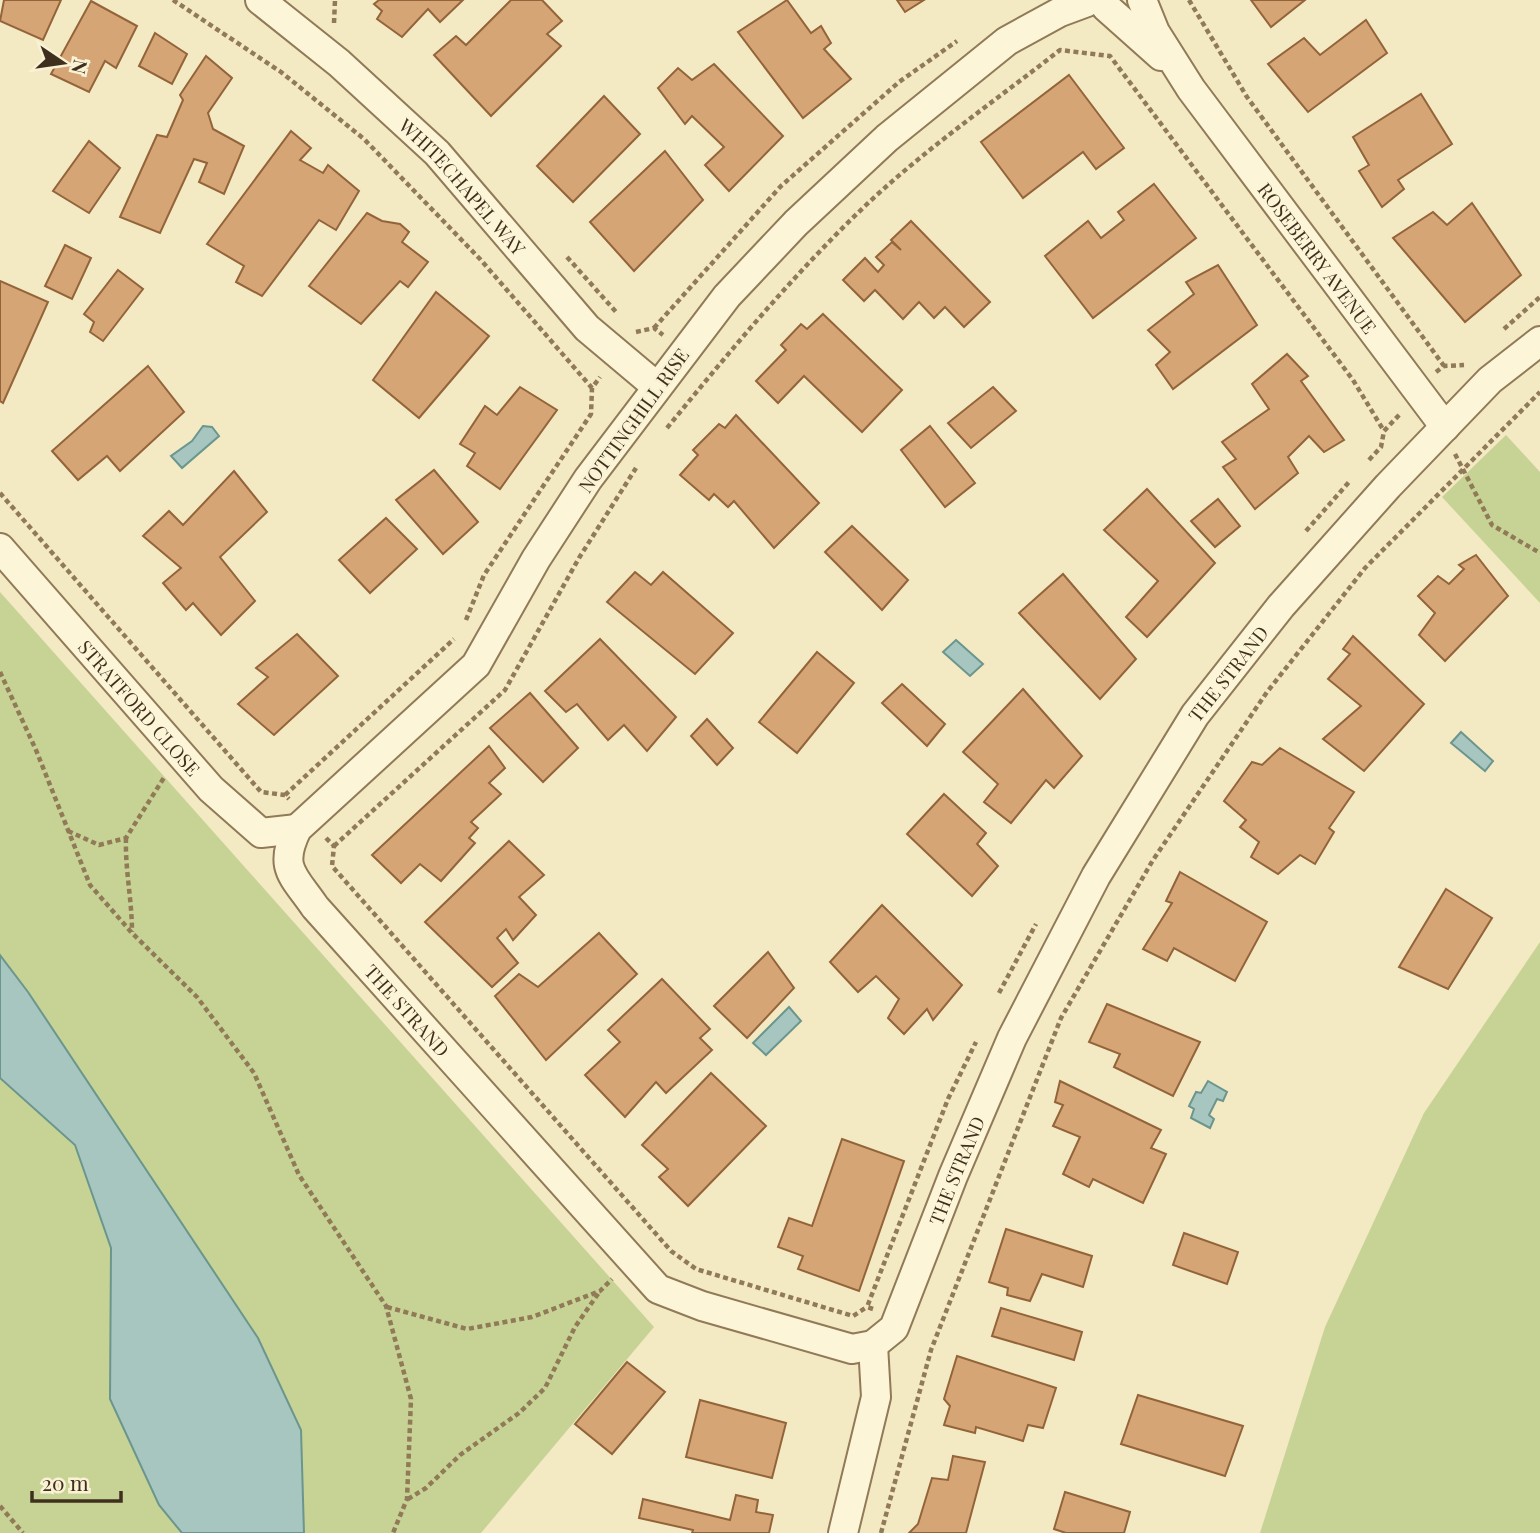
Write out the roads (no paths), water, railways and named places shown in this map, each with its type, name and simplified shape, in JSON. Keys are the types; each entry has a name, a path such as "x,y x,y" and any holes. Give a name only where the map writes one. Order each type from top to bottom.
{"street":[{"name":"NOTTINGHILL RISE","path":"1007,41 1042,0"},
{"name":"ROSEBERRY AVENUE","path":"1142,0 1155,32 1191,89 1445,427"},
{"name":"NOTTINGHILL RISE","path":"302,825 476,665 536,559 656,386 727,296 796,223 887,138 1007,41 1049,18 1099,2"},
{"name":"ROSEBERRY AVENUE","path":"1099,2 1143,37 1191,89"},
{"name":"WHITECHAPEL WAY","path":"275,5 437,153 587,328 656,386"},
{"name":"THE STRAND","path":"302,825 287,849 288,868 315,907 657,1289 702,1306 852,1349 873,1345 894,1328 953,1176 1012,1038 1096,876 1195,715 1281,606 1445,427 1490,380 1540,341"},
{"name":"STRATFORD CLOSE","path":"0,548 211,789 261,832 302,825"},
{"path":"843,1533 876,1397 873,1345"}],"water":[{"path":"203,426 212,427 219,436 182,468 171,456 192,441"},
{"path":"956,640 983,664 970,676 943,652"},
{"path":"1461,732 1493,761 1485,771 1451,743"},
{"path":"0,955 28,992 258,1338 301,1430 304,1533 182,1533 159,1505 110,1399 111,1248 75,1145 0,1078"},
{"path":"789,1007 801,1021 766,1055 753,1043"},
{"path":"1208,1081 1227,1092 1223,1101 1217,1099 1209,1115 1214,1119 1210,1128 1191,1118 1194,1109 1189,1106 1196,1092 1201,1093"}]}
